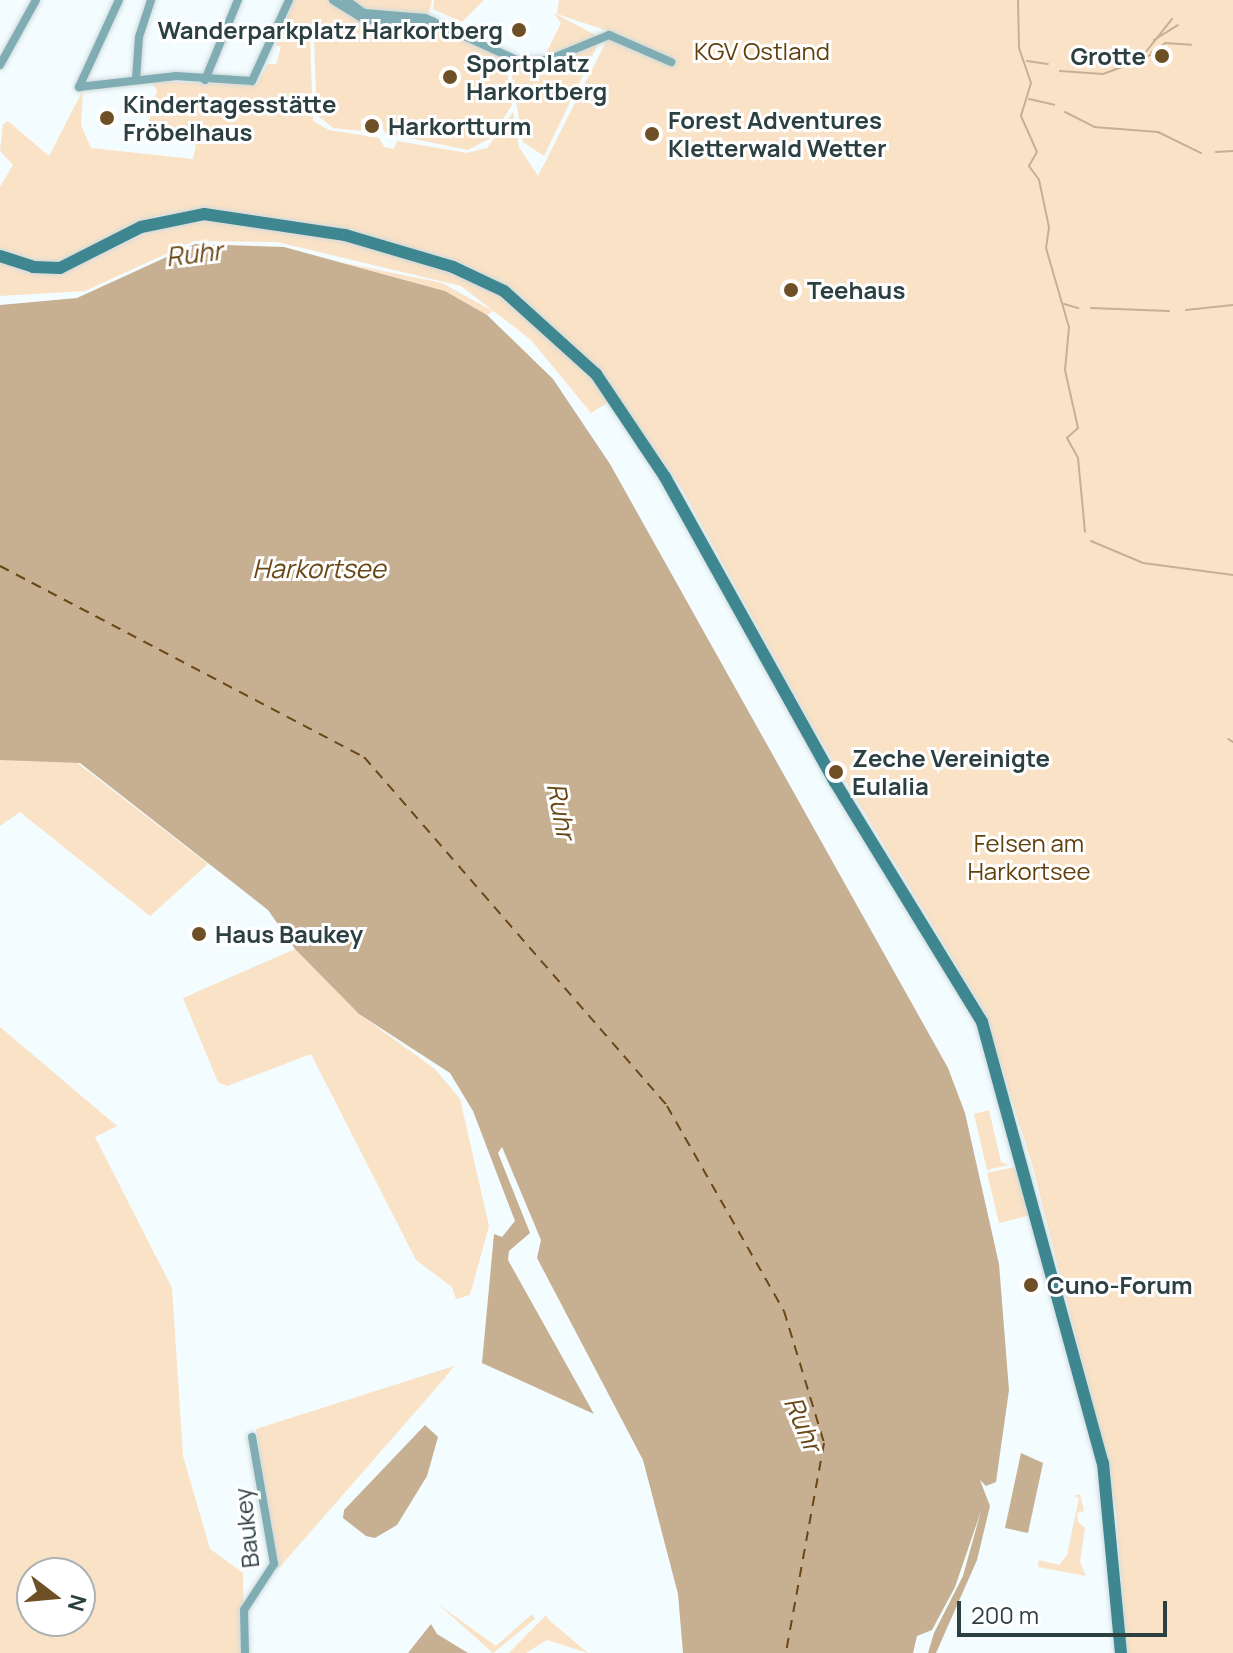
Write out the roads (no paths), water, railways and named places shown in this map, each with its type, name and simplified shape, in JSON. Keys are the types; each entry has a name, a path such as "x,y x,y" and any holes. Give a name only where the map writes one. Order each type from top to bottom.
{"main road":[{"path":"0,256 33,267 60,268 141,227 204,214 345,235 443,264 504,291 596,374 665,477 835,782 982,1022 1103,1463 1121,1653"}],"street":[{"path":"0,65 36,0"},
{"path":"119,0 79,87 136,79 255,80 289,0"},
{"path":"136,79 139,37 151,0"},
{"path":"205,80 238,0"},
{"path":"333,0 365,20 432,21"},
{"path":"346,0 364,13 432,21 531,63 609,35 671,62"},
{"name":"Baukey","path":"245,1653 244,1610 274,1564 252,1437"}],"water":[{"name":"Harkortsee","path":"195,244 284,247 445,291 487,315 553,379 610,464 948,1068 965,1113 999,1264 1009,1390 996,1482 986,1486 980,1480 990,1506 977,1560 936,1653 928,1653 934,1633 963,1576 981,1511 955,1587 932,1630 917,1636 913,1653 683,1653 678,1594 643,1460 537,1258 541,1240 502,1147 498,1153 530,1233 509,1251 508,1260 594,1414 482,1363 494,1234 502,1237 515,1221 473,1111 450,1073 359,1014 295,949 268,910 80,763 0,760 0,305 77,298"},
{"path":"425,1425 438,1437 427,1476 397,1525 375,1538 366,1536 343,1518 344,1510"},
{"path":"1021,1453 1043,1463 1028,1533 1005,1528"},
{"path":"431,1624 437,1634 468,1653 408,1653"}],"waterway":[{"path":"1018,0 1019,48 1031,83 1021,116 1037,152 1029,166 1039,180 1049,227 1046,248 1069,327 1065,370 1078,428 1067,438 1078,458 1085,532"},
{"path":"1141,58 1172,19"},
{"path":"1154,40 1178,25"},
{"path":"1060,71 1103,74 1146,58 1165,43 1191,45"},
{"path":"1151,52 1160,58"},
{"path":"1027,61 1048,64"},
{"path":"1029,99 1054,105"},
{"path":"1065,112 1094,127 1158,132 1201,153"},
{"path":"1216,152 1233,151"},
{"path":"1064,304 1078,308"},
{"path":"1186,310 1233,305"},
{"path":"1091,308 1169,311"},
{"path":"1091,541 1143,563 1233,575"},
{"path":"1228,739 1233,742"}],"place":[{"name":"Wanderparkplatz Harkortberg","path":"519,30"},
{"name":"Grotte","path":"1162,56"},
{"name":"Sportplatz Harkortberg","path":"450,77"},
{"name":"Kindertagesstätte Fröbelhaus","path":"107,118"},
{"name":"Harkortturm","path":"372,126"},
{"name":"Forest Adventures Kletterwald Wetter","path":"652,134"},
{"name":"Teehaus","path":"791,290"},
{"name":"Zeche Vereinigte Eulalia","path":"836,772"},
{"name":"Haus Baukey","path":"199,934"},
{"name":"Cuno-Forum","path":"1031,1285"}],"park label":[{"name":"KGV Ostland","path":"762,51"},
{"name":"Felsen am Harkortsee","path":"1029,857"}],"water label":[{"name":"Ruhr","path":"194,254"},
{"name":"Ruhr","path":"561,811"},
{"name":"Ruhr","path":"803,1424"}]}
